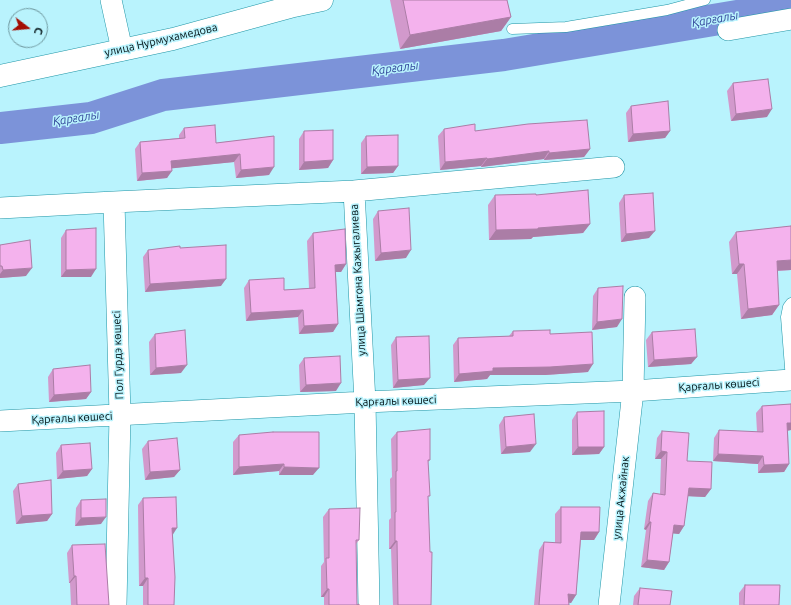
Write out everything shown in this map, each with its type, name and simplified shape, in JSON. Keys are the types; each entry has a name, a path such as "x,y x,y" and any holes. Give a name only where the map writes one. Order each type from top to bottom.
{"street":[{"path":"111,0 122,50"},
{"name":"улица Нурмухамедова","path":"0,76 173,39 294,6 322,0"},
{"path":"728,30 791,19"},
{"name":"улица Шамгона Кажыгалиева","path":"369,605 365,402 354,191 614,167"},
{"path":"0,208 354,191"},
{"name":"Пол Гурдэ көшесі","path":"114,202 120,415 116,605"},
{"name":"улица Акжайнак","path":"609,605 633,391 635,297"},
{"name":"Қарғалы көшесі","path":"0,421 365,402 633,391 791,380"}],"lane":[{"path":"512,29 566,27 667,10 705,0"},
{"path":"791,302 788,307 786,317 791,380"}],"building":[{"path":"403,0 507,0 511,17 410,35"},
{"path":"768,79 772,109 736,114 733,83"},
{"path":"668,101 670,131 633,134 631,106"},
{"path":"587,120 590,149 549,153 549,151 487,159 445,162 444,129 475,124 475,131 528,124"},
{"path":"215,125 216,143 274,136 274,167 241,170 240,154 171,161 172,171 142,173 140,142 185,138 184,128"},
{"path":"333,130 333,160 304,162 304,131"},
{"path":"398,135 398,166 367,167 366,136"},
{"path":"588,190 590,224 538,229 496,230 495,195 536,195"},
{"path":"653,193 655,231 626,234 624,195"},
{"path":"409,208 411,250 381,253 378,211"},
{"path":"791,226 791,260 777,261 779,305 748,309 744,264 739,264 736,232"},
{"path":"96,228 96,269 66,270 66,230"},
{"path":"345,229 346,264 335,265 338,324 304,326 303,310 251,313 249,280 284,278 284,290 315,288 313,233"},
{"path":"30,240 32,268 3,270 2,266 0,266 0,245"},
{"path":"226,245 226,279 150,284 148,250 180,246 180,248"},
{"path":"623,286 622,319 597,322 598,288"},
{"path":"695,329 697,357 654,360 652,332"},
{"path":"185,330 187,365 156,368 155,334"},
{"path":"550,330 550,334 592,332 593,364 550,367 493,368 493,371 459,374 458,338 513,336 513,331"},
{"path":"429,336 430,378 398,380 396,337"},
{"path":"340,356 341,383 306,385 304,358"},
{"path":"90,365 91,392 54,395 53,369"},
{"path":"791,404 791,423 787,423 789,464 764,465 763,456 718,454 719,430 763,432 762,406"},
{"path":"604,411 604,447 578,447 577,412"},
{"path":"534,414 536,444 506,447 504,417"},
{"path":"430,429 430,460 428,460 430,496 428,496 430,552 432,552 431,605 398,605 397,541 395,541 397,432"},
{"path":"662,431 689,433 687,461 712,462 711,489 689,488 684,526 674,525 669,562 647,560 651,522 649,522 653,493 665,495 667,452 661,451"},
{"path":"273,432 319,432 319,468 284,467 284,464 239,467 239,435"},
{"path":"177,438 180,470 150,472 148,441"},
{"path":"90,443 92,469 63,471 61,445"},
{"path":"51,480 52,514 22,516 18,484"},
{"path":"176,497 177,528 172,528 175,577 174,605 148,605 148,578 145,578 143,498"},
{"path":"106,499 106,517 81,518 81,500"},
{"path":"561,507 600,507 599,532 581,532 576,595 568,594 569,605 539,605 544,542 561,543"},
{"path":"360,508 359,540 356,540 357,605 329,605 326,558 329,558 329,509"},
{"path":"105,544 109,605 77,605 76,576 74,576 72,545"},
{"path":"745,585 780,585 779,605 744,605"},
{"path":"640,588 672,591 670,605 638,605"}],"waterway":[{"name":"Қарғалы","path":"0,128 91,118 163,95 504,55 791,7"}]}
